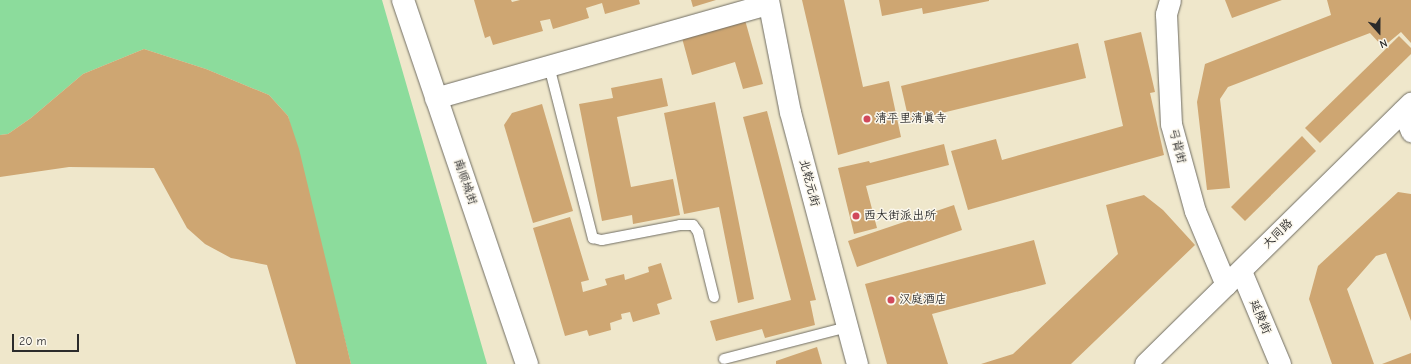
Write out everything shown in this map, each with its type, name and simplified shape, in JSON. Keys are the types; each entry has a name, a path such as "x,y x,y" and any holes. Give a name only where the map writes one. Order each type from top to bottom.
{"street":[{"name":"南顺城街","path":"403,0 435,98 527,364"},
{"name":"弓背街","path":"1170,0 1166,14 1171,124 1195,211 1233,278"},
{"path":"435,98 768,2"},
{"name":"北乾元街","path":"768,2 790,112 857,364"},
{"path":"1407,107 1411,131"},
{"name":"大同路","path":"1145,364 1407,107"},
{"name":"延陵街","path":"1233,278 1280,364"}],"lane":[{"path":"549,66 593,238 602,240 680,225 693,225 698,232 714,297"},
{"path":"724,359 848,327"}],"green space":[{"path":"0,0 382,0 487,364 351,364 288,116 269,95 206,69 144,49 83,74 31,118 8,134 0,135"}],"building":[{"path":"474,0 511,0 512,2 520,0 639,0 640,4 605,14 602,3 586,8 589,18 553,29 550,19 540,21 543,31 493,45 490,36 485,38"},
{"path":"691,0 716,0 693,7"},
{"path":"802,0 844,0 863,87 889,81 901,137 838,155"},
{"path":"879,0 989,1 923,14 922,8 882,16"},
{"path":"1225,0 1282,0 1232,18"},
{"path":"1327,0 1411,0 1411,43 1401,32 1383,47 1370,33 1228,87 1220,99 1230,188 1207,190 1197,102 1205,64 1331,15"},
{"path":"745,20 763,84 743,89 735,62 692,75 682,38"},
{"path":"1141,32 1155,92 1150,93 1164,155 968,210 951,151 996,139 1002,160 1123,126 1104,41"},
{"path":"1399,36 1411,48 1411,54 1320,143 1305,128"},
{"path":"1078,43 1086,78 909,121 901,86"},
{"path":"144,49 206,69 269,95 288,116 299,149 351,364 296,364 267,265 231,258 205,244 187,228 154,168 69,167 0,177 0,135 8,134 31,118 83,74"},
{"path":"662,78 668,106 617,117 631,187 673,179 680,215 633,224 632,215 602,221 579,104 613,98 611,88"},
{"path":"715,102 754,299 738,303 719,207 684,214 664,113"},
{"path":"542,104 573,211 533,223 504,125 512,113"},
{"path":"767,111 816,300 810,301 815,325 765,338 762,329 716,341 710,321 791,300 743,117"},
{"path":"1302,136 1316,151 1245,221 1231,207"},
{"path":"944,144 949,165 866,186 877,228 854,234 838,168 869,161 870,163"},
{"path":"1398,192 1411,194 1411,321 1386,253 1376,256 1347,289 1374,364 1332,364 1309,299 1318,266"},
{"path":"1144,195 1163,210 1195,245 1071,364 981,364 1013,354 1118,254 1106,205"},
{"path":"954,205 962,230 857,267 848,241"},
{"path":"570,217 589,280 581,282 583,292 607,285 605,279 624,274 625,280 649,272 648,267 661,263 672,299 657,304 660,314 633,322 630,312 621,314 622,319 610,323 611,330 589,336 587,330 565,336 533,228"},
{"path":"1034,240 1046,284 932,314 948,364 887,364 865,284"},
{"path":"817,347 822,364 776,364 776,361"},
{"path":"1411,353 1411,364 1382,364"}],"place":[{"name":"清平里清真寺","path":"867,119"},
{"name":"西大街派出所","path":"856,216"},
{"name":"汉庭酒店","path":"891,300"}]}
